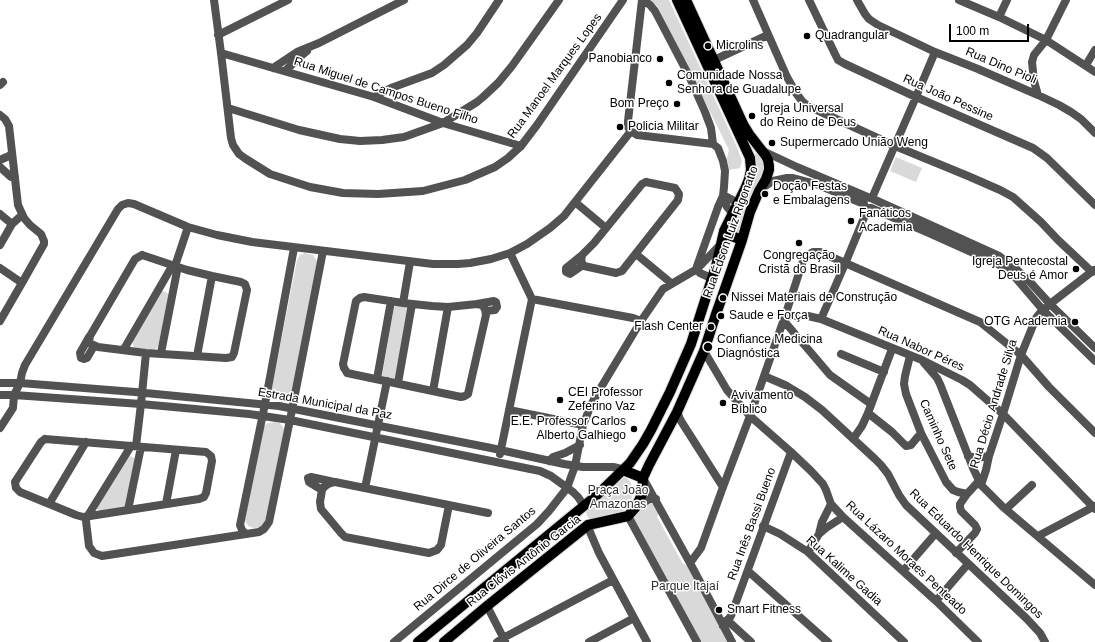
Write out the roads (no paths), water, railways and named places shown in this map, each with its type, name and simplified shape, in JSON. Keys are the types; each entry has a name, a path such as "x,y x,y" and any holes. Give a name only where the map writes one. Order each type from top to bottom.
{"main road":[{"path":"677,0 750,158 757,150 763,151"},
{"name":"Rua Édson Luiz Rigonatto","path":"636,508 642,494 643,478 651,461 677,418 702,356 742,240 750,212 769,170 768,160 744,126 686,0"},
{"name":"Rua Clóvis Antônio Garcia","path":"421,641 606,488 630,463 643,444 670,392 691,344 716,266 724,231 749,179 751,170 750,158"},
{"path":"724,231 729,235 742,240"},
{"path":"623,470 643,478"},
{"path":"584,506 583,514 588,525"},
{"path":"628,516 636,508"},
{"name":"Rua Clóvis Antônio Garcia","path":"444,642 588,525 628,516"}],"street":[{"path":"214,0 228,108 299,130 340,139 360,141 404,137 443,123 477,102 498,83 512,66 559,0"},
{"path":"218,35 288,0"},
{"path":"274,68 297,52 319,43 404,0"},
{"path":"374,97 391,88 432,73 457,55 477,33 499,0"},
{"name":"Rua Manoel Marques Lopes","path":"228,108 230,138 239,154 246,160 270,174 310,187 343,193 378,194 423,191 465,180 495,167 521,146 546,113 623,0"},
{"path":"711,278 700,273 697,269 697,264 702,256 723,196 723,161 718,148 712,144 637,135 628,127 642,0 650,5 655,11 689,76 711,128 712,144"},
{"path":"753,0 787,77 796,93 808,106 895,146 1013,196 1058,240 1093,271"},
{"name":"Rua João Pessine","path":"809,0 838,60 916,97 1033,148 1048,158 1095,205"},
{"name":"Rua Dino Pioli","path":"857,0 869,19 878,25 935,52 1038,95 1071,112 1081,119 1095,133"},
{"path":"959,0 999,17 1046,40 1095,72"},
{"path":"999,17 1008,0"},
{"path":"1038,95 1034,81 1032,62 1034,55 1046,40 1066,0"},
{"path":"714,60 768,35"},
{"path":"285,71 301,56 319,43"},
{"path":"1086,65 1095,50"},
{"path":"821,319 935,52"},
{"name":"Rua Miguel de Campos Bueno Filho","path":"221,54 374,97 443,123 521,146"},
{"path":"388,103 397,87"},
{"path":"0,115 5,119 9,126 17,200 22,215 30,225 41,234 44,241 44,244 0,321"},
{"path":"423,116 423,130"},
{"path":"0,428 13,408 14,395 20,383 25,365 118,209 128,203 134,204 188,227 239,239 294,248 410,262 458,264 480,261 510,252 527,244 564,216 631,131"},
{"path":"763,151 817,180 999,256 1024,277 1047,307 1095,361"},
{"path":"0,160 12,153"},
{"path":"0,167 14,177"},
{"path":"759,191 769,183 781,179 793,178 817,180"},
{"path":"582,255 581,261 586,267 618,273 623,270 678,200 679,194 675,188 650,182 644,183 594,243 566,268 566,272 568,274 572,274 583,265"},
{"path":"723,196 738,203"},
{"path":"723,196 727,207 733,214"},
{"path":"575,202 606,228"},
{"path":"0,214 12,224"},
{"path":"0,245 12,224 22,215"},
{"path":"161,353 177,271 175,266 188,227"},
{"name":"Rua Dirce de Oliveira Santos","path":"394,642 537,524 549,511 567,488 575,466 583,425 597,394 641,321 663,289 697,269 721,244"},
{"path":"245,534 240,524 294,248"},
{"path":"146,352 141,404 134,448 87,517 86,521 89,546 92,551 100,556 259,532 269,522 323,251"},
{"path":"499,462 500,450 532,299 510,252"},
{"path":"690,563 699,552 750,416 804,258 813,252 820,252 980,322 1021,355 1049,387 1095,433"},
{"path":"636,254 671,283"},
{"path":"90,336 89,342 94,346 146,352 228,358 233,355 247,290 245,284 187,270 144,255 137,256 80,353 81,358 87,358 94,346"},
{"path":"403,303 410,262"},
{"path":"124,350 171,268 175,266"},
{"path":"0,268 22,283"},
{"name":"Rua Décio Andrade Silva","path":"980,483 986,470 989,456 1021,355 1036,318 1047,307 1093,271"},
{"path":"197,356 212,276"},
{"path":"159,288 167,288 172,293"},
{"path":"477,304 482,305 486,311 486,315 469,392 465,396 462,397 377,379 344,370 343,364 356,301 360,298 364,297 403,303 448,307 496,302 497,306 494,310 486,311"},
{"path":"532,299 633,318 641,321"},
{"path":"377,379 391,301"},
{"path":"398,383 412,304"},
{"path":"433,391 448,307"},
{"path":"1047,307 1088,340 1095,348"},
{"name":"Rua Nabor Péres","path":"784,318 808,316 821,319 922,360 970,385 1003,414 1094,507"},
{"path":"784,318 830,375 871,404"},
{"path":"1088,340 1095,334"},
{"path":"853,439 862,426 868,413 892,349"},
{"path":"841,354 884,372"},
{"name":"Rua Lázaro Moraes Penteado","path":"702,356 712,365 727,390 750,416 811,471 826,490 831,504 843,517 936,601 978,642"},
{"name":"Caminho Sete","path":"910,356 904,384 906,394 921,433 950,487 953,490 967,494"},
{"path":"922,360 937,378 942,387 968,456 980,483 1006,509 1095,585"},
{"name":"Rua Eduardo Henrique Domingos","path":"764,376 785,385 822,410 881,465 906,505 1026,618 1040,633 1045,642"},
{"path":"942,387 946,380 953,376"},
{"path":"365,488 387,381"},
{"name":"Estrada Municipal da Paz","path":"0,383 20,383 264,404 378,425 575,466 613,467 623,470"},
{"name":"Estrada Municipal da Paz","path":"0,395 141,404 290,420 540,471 551,476 576,494 584,506"},
{"path":"509,410 583,425"},
{"path":"868,413 892,432 906,446 911,445 921,433"},
{"path":"677,418 723,488"},
{"path":"49,439 86,442 134,448 206,452 211,456 212,461 204,497 87,517 76,515 49,504 20,492 16,488 15,482 43,440 49,439"},
{"path":"49,504 86,442"},
{"path":"549,460 580,445"},
{"path":"128,510 140,457 134,448"},
{"path":"134,448 140,457"},
{"path":"166,504 176,450"},
{"name":"Rua Inês Bassi Bueno","path":"725,623 731,616 791,452"},
{"path":"968,456 977,458 989,456"},
{"path":"322,490 309,482 309,478 311,477 488,513"},
{"path":"643,478 725,623 732,642"},
{"path":"335,482 326,486 322,490 320,502 321,509 345,537 429,553 436,550 441,545 449,505"},
{"path":"956,553 976,533 977,529 975,525 965,515 960,507 960,504 967,494 980,483"},
{"path":"1006,509 1032,485"},
{"path":"636,508 644,502 656,499"},
{"path":"808,552 819,534 822,522 831,504"},
{"path":"1038,536 1094,507"},
{"path":"628,516 697,642"},
{"path":"819,534 843,517"},
{"path":"588,525 593,539 647,642"},
{"name":"Rua Kalime Gadia","path":"764,526 780,534 808,552 904,642"},
{"path":"685,552 689,552 697,547 701,537 708,527"},
{"path":"903,572 936,533"},
{"path":"936,601 968,564"},
{"path":"748,571 828,642"},
{"path":"487,606 502,641 614,580"},
{"path":"589,642 634,618"},
{"path":"725,623 751,642"}],"place":[{"name":"Quadrangular","path":"807,36"},
{"name":"Microlins","path":"708,46"},
{"name":"Panobianco","path":"660,59"},
{"name":"Comunidade Nossa Senhora de Guadalupe","path":"669,83"},
{"name":"Bom Preço","path":"677,104"},
{"name":"Igreja Universal do Reino de Deus","path":"752,116"},
{"name":"Policia Militar","path":"620,127"},
{"name":"Supermercado União Weng","path":"772,143"},
{"name":"Doção Festas e Embalagens","path":"765,194"},
{"name":"Fanáticos Academia","path":"851,221"},
{"name":"Congregação Cristã do Brasil","path":"799,243"},
{"name":"Igreja Pentecostal Deus é Amor","path":"1076,269"},
{"name":"Nissei Materiais de Construção","path":"723,298"},
{"name":"Saude e Força","path":"721,316"},
{"name":"OTG Academia","path":"1075,322"},
{"name":"Flash Center","path":"711,327"},
{"name":"Confiance Medicina Diagnóstica","path":"708,347"},
{"name":"CEI Professor Zeferino Vaz","path":"560,400"},
{"name":"Avivamento Bíblico","path":"723,403"},
{"name":"E.E. Professor Carlos Alberto Galhiego","path":"634,429"},
{"name":"Smart Fitness","path":"719,610"}],"park label":[{"name":"Praça João Amazonas","path":"618,498"},
{"name":"Parque Itajaí","path":"685,587"}]}
